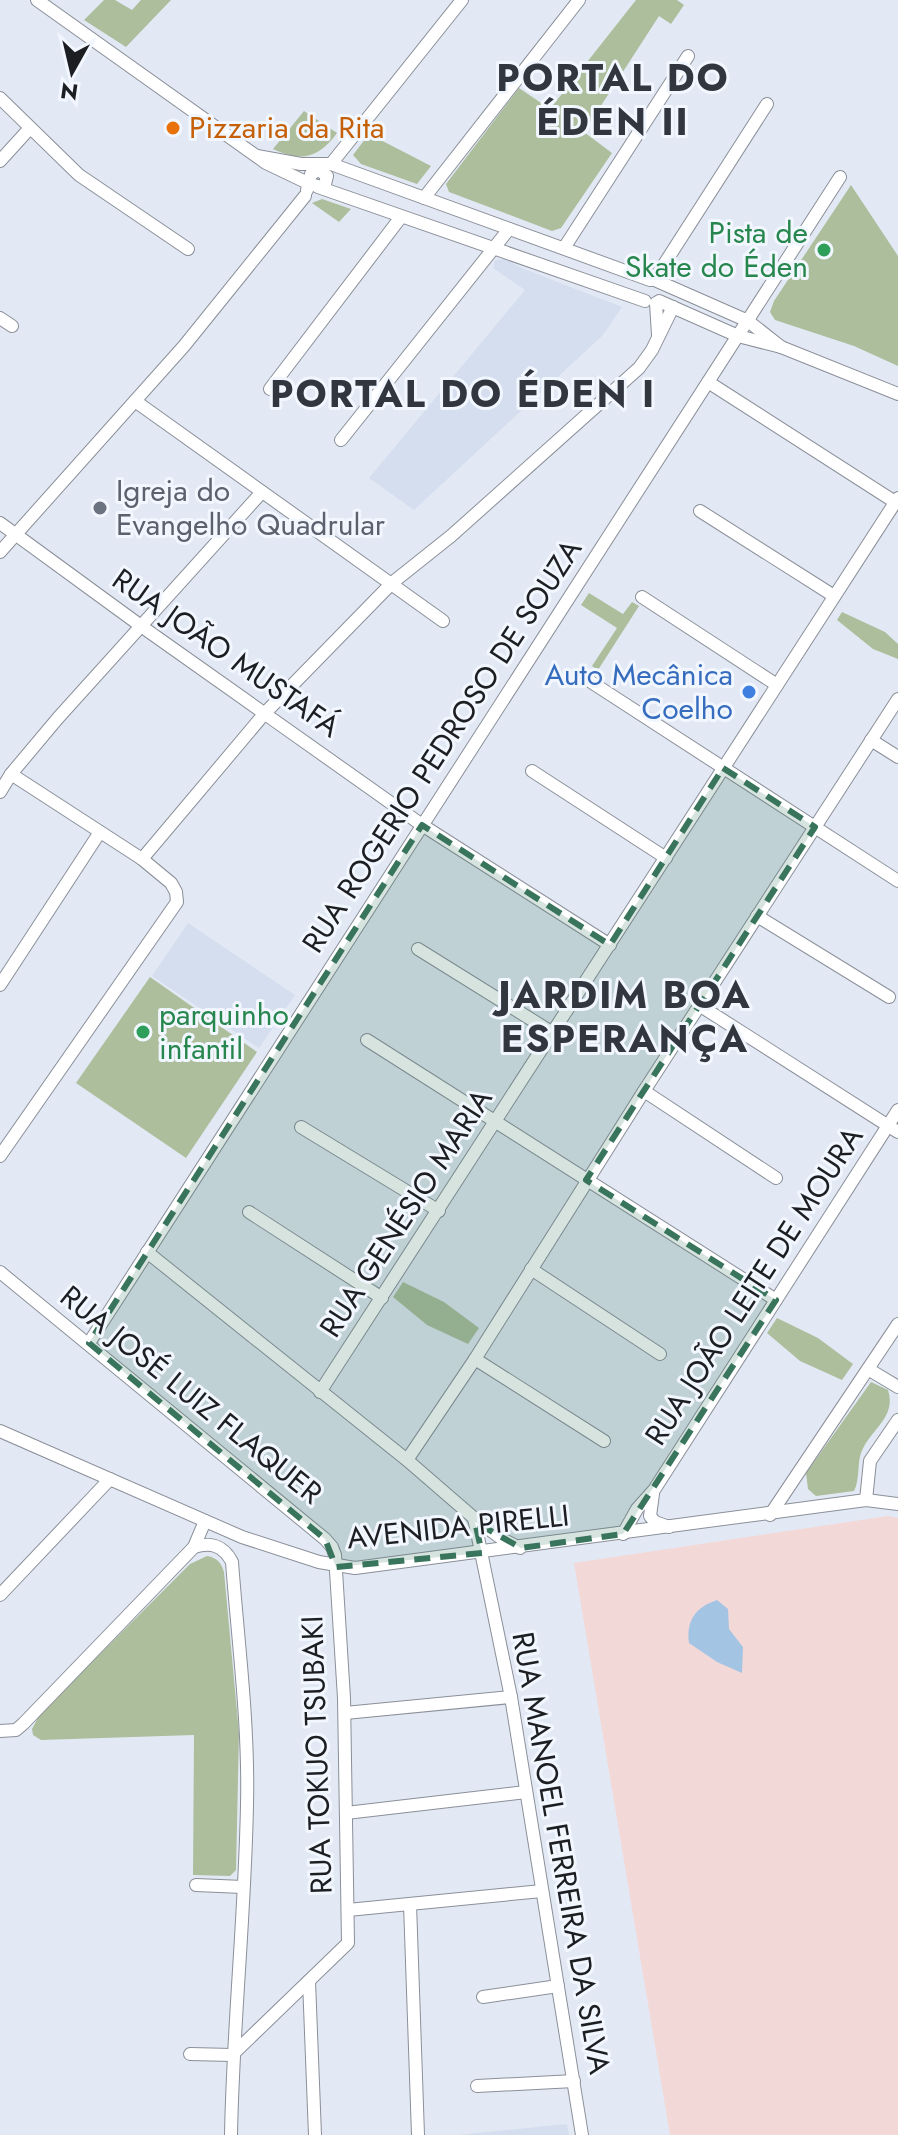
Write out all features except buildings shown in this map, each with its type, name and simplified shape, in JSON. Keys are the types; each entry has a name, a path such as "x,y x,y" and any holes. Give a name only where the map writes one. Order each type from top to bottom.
{"street":[{"path":"37,0 287,175 492,250 673,307 738,336 781,347 898,394"},
{"path":"0,552 184,346 462,0"},
{"path":"424,198 579,0"},
{"path":"564,248 688,56"},
{"path":"0,98 79,175 188,249"},
{"path":"653,301 641,295 641,287 653,280 767,104"},
{"path":"0,161 30,128"},
{"path":"257,156 301,164 331,164 653,280 748,321 781,347"},
{"name":"RUA ROGERIO PEDROSO DE SOUZA","path":"89,1343 840,177"},
{"path":"270,389 401,217"},
{"path":"341,440 509,229"},
{"path":"653,280 664,290 653,301"},
{"path":"653,301 658,335"},
{"path":"142,859 265,713 392,583 451,536 639,368 673,307"},
{"path":"0,318 12,326"},
{"path":"708,382 896,500"},
{"path":"135,401 443,621"},
{"path":"0,792 11,774 262,492"},
{"name":"RUA GENÉSIO MARIA","path":"320,1392 896,500"},
{"path":"700,511 834,596"},
{"name":"RUA JOÃO MUSTAFÁ","path":"0,523 422,825 610,945"},
{"path":"642,597 777,685"},
{"path":"591,682 898,881"},
{"path":"407,1460 898,699"},
{"path":"871,740 898,757"},
{"path":"532,771 666,858"},
{"path":"0,1156 177,902 171,883 142,859 11,774"},
{"path":"0,985 100,832"},
{"path":"757,916 889,997"},
{"path":"418,949 553,1033"},
{"path":"699,1005 893,1129"},
{"path":"367,1040 776,1300"},
{"path":"644,1091 776,1178"},
{"name":"RUA JOÃO LEITE DE MOURA","path":"623,1534 776,1300 893,1129 898,1110"},
{"path":"301,1127 439,1211"},
{"path":"249,1212 382,1298"},
{"path":"147,1252 407,1460 477,1520 521,1548"},
{"path":"531,1269 660,1354"},
{"name":"RUA JOSÉ LUIZ FLAQUER","path":"0,1272 325,1539 332,1547 336,1567"},
{"path":"770,1515 898,1324"},
{"path":"475,1359 604,1441"},
{"path":"868,1369 898,1387"},
{"path":"866,1500 870,1461 898,1420"},
{"name":"AVENIDA PIRELLI","path":"2,1435 242,1537 336,1567 355,1568 521,1548 866,1500 898,1504"},
{"path":"0,1595 110,1479"},
{"name":"RUA JOÃO LEITE DE MOURA","path":"654,1490 650,1516 655,1522 672,1528"},
{"name":"RUA MANOEL FERREIRA DA SILVA","path":"477,1520 486,1552 487,1580 511,1697 582,2135"},
{"path":"0,1731 16,1730 23,1724 194,1547 205,1521"},
{"path":"232,1562 242,1537"},
{"path":"194,1547 207,1544 219,1546 227,1552 232,1562 245,1729 247,1805 232,2055 231,2135"},
{"name":"RUA TOKUO TSUBAKI","path":"309,1981 348,1943 345,1713 336,1567"},
{"path":"345,1713 511,1697"},
{"path":"346,1813 526,1792"},
{"path":"196,1885 243,1887"},
{"path":"348,1910 542,1891"},
{"path":"410,1904 418,2135"},
{"path":"190,2054 232,2055 309,1981"},
{"path":"309,1981 315,2135"},
{"path":"483,1997 558,1986"},
{"path":"477,2086 574,2081"}],"highlighted area":[{"path":"723,768 815,827 586,1180 776,1300 623,1534 521,1548 475,1522 482,1553 336,1567 325,1539 89,1343 422,825 610,945"}],"shaded area":[{"path":"505,259 622,307 603,335 414,510 369,478 525,290 493,268 495,260"},
{"path":"188,923 295,995 259,1048 152,976"},
{"path":"888,1516 898,1518 898,2135 670,2135 574,1563"},
{"path":"567,2124 569,2135 458,2135"}],"green space":[{"path":"104,0 115,0 132,10 141,0 171,0 126,47 84,20"},
{"path":"636,0 677,0 684,5 671,24 659,16 584,132 612,153 561,228 552,231 449,192 446,184 519,88 550,109"},
{"path":"304,111 337,133 330,142 316,153 301,157 273,149"},
{"path":"369,134 431,166 417,184 361,164 353,155"},
{"path":"851,185 898,256 898,366 854,346 775,320 770,312 774,301"},
{"path":"322,199 351,209 339,222 312,203"},
{"path":"589,593 623,614 632,602 639,606 598,670 592,666 617,628 581,605"},
{"path":"842,612 885,632 898,644 898,659 873,649 837,620"},
{"path":"150,977 257,1052 186,1158 76,1083"},
{"path":"403,1282 444,1302 479,1328 468,1344 427,1325 393,1297"},
{"path":"777,1318 818,1338 853,1364 842,1380 800,1361 767,1333"},
{"path":"871,1382 888,1390 889,1408 861,1453 854,1491 816,1496 808,1489 806,1473"},
{"path":"207,1556 218,1561 224,1572 239,1733 236,1870 230,1876 193,1875 194,1735 41,1740 33,1735 32,1729 40,1714 190,1564"}],"water":[{"path":"717,1600 728,1609 729,1629 743,1647 742,1673 717,1662 689,1643 689,1628 694,1616 703,1606"}],"place":[{"name":"Pizzaria da Rita","path":"173,128"},
{"name":"Pista de Skate do Éden","path":"824,250"},
{"name":"Igreja do Evangelho Quadrular","path":"100,508"},
{"name":"Auto Mecânica Coelho","path":"749,692"},
{"name":"parquinho infantil","path":"143,1032"}],"district":[{"name":"PORTAL DO ÉDEN II","path":"613,100"},
{"name":"PORTAL DO ÉDEN I","path":"463,394"},
{"name":"JARDIM BOA ESPERANÇA","path":"625,1017"}]}
